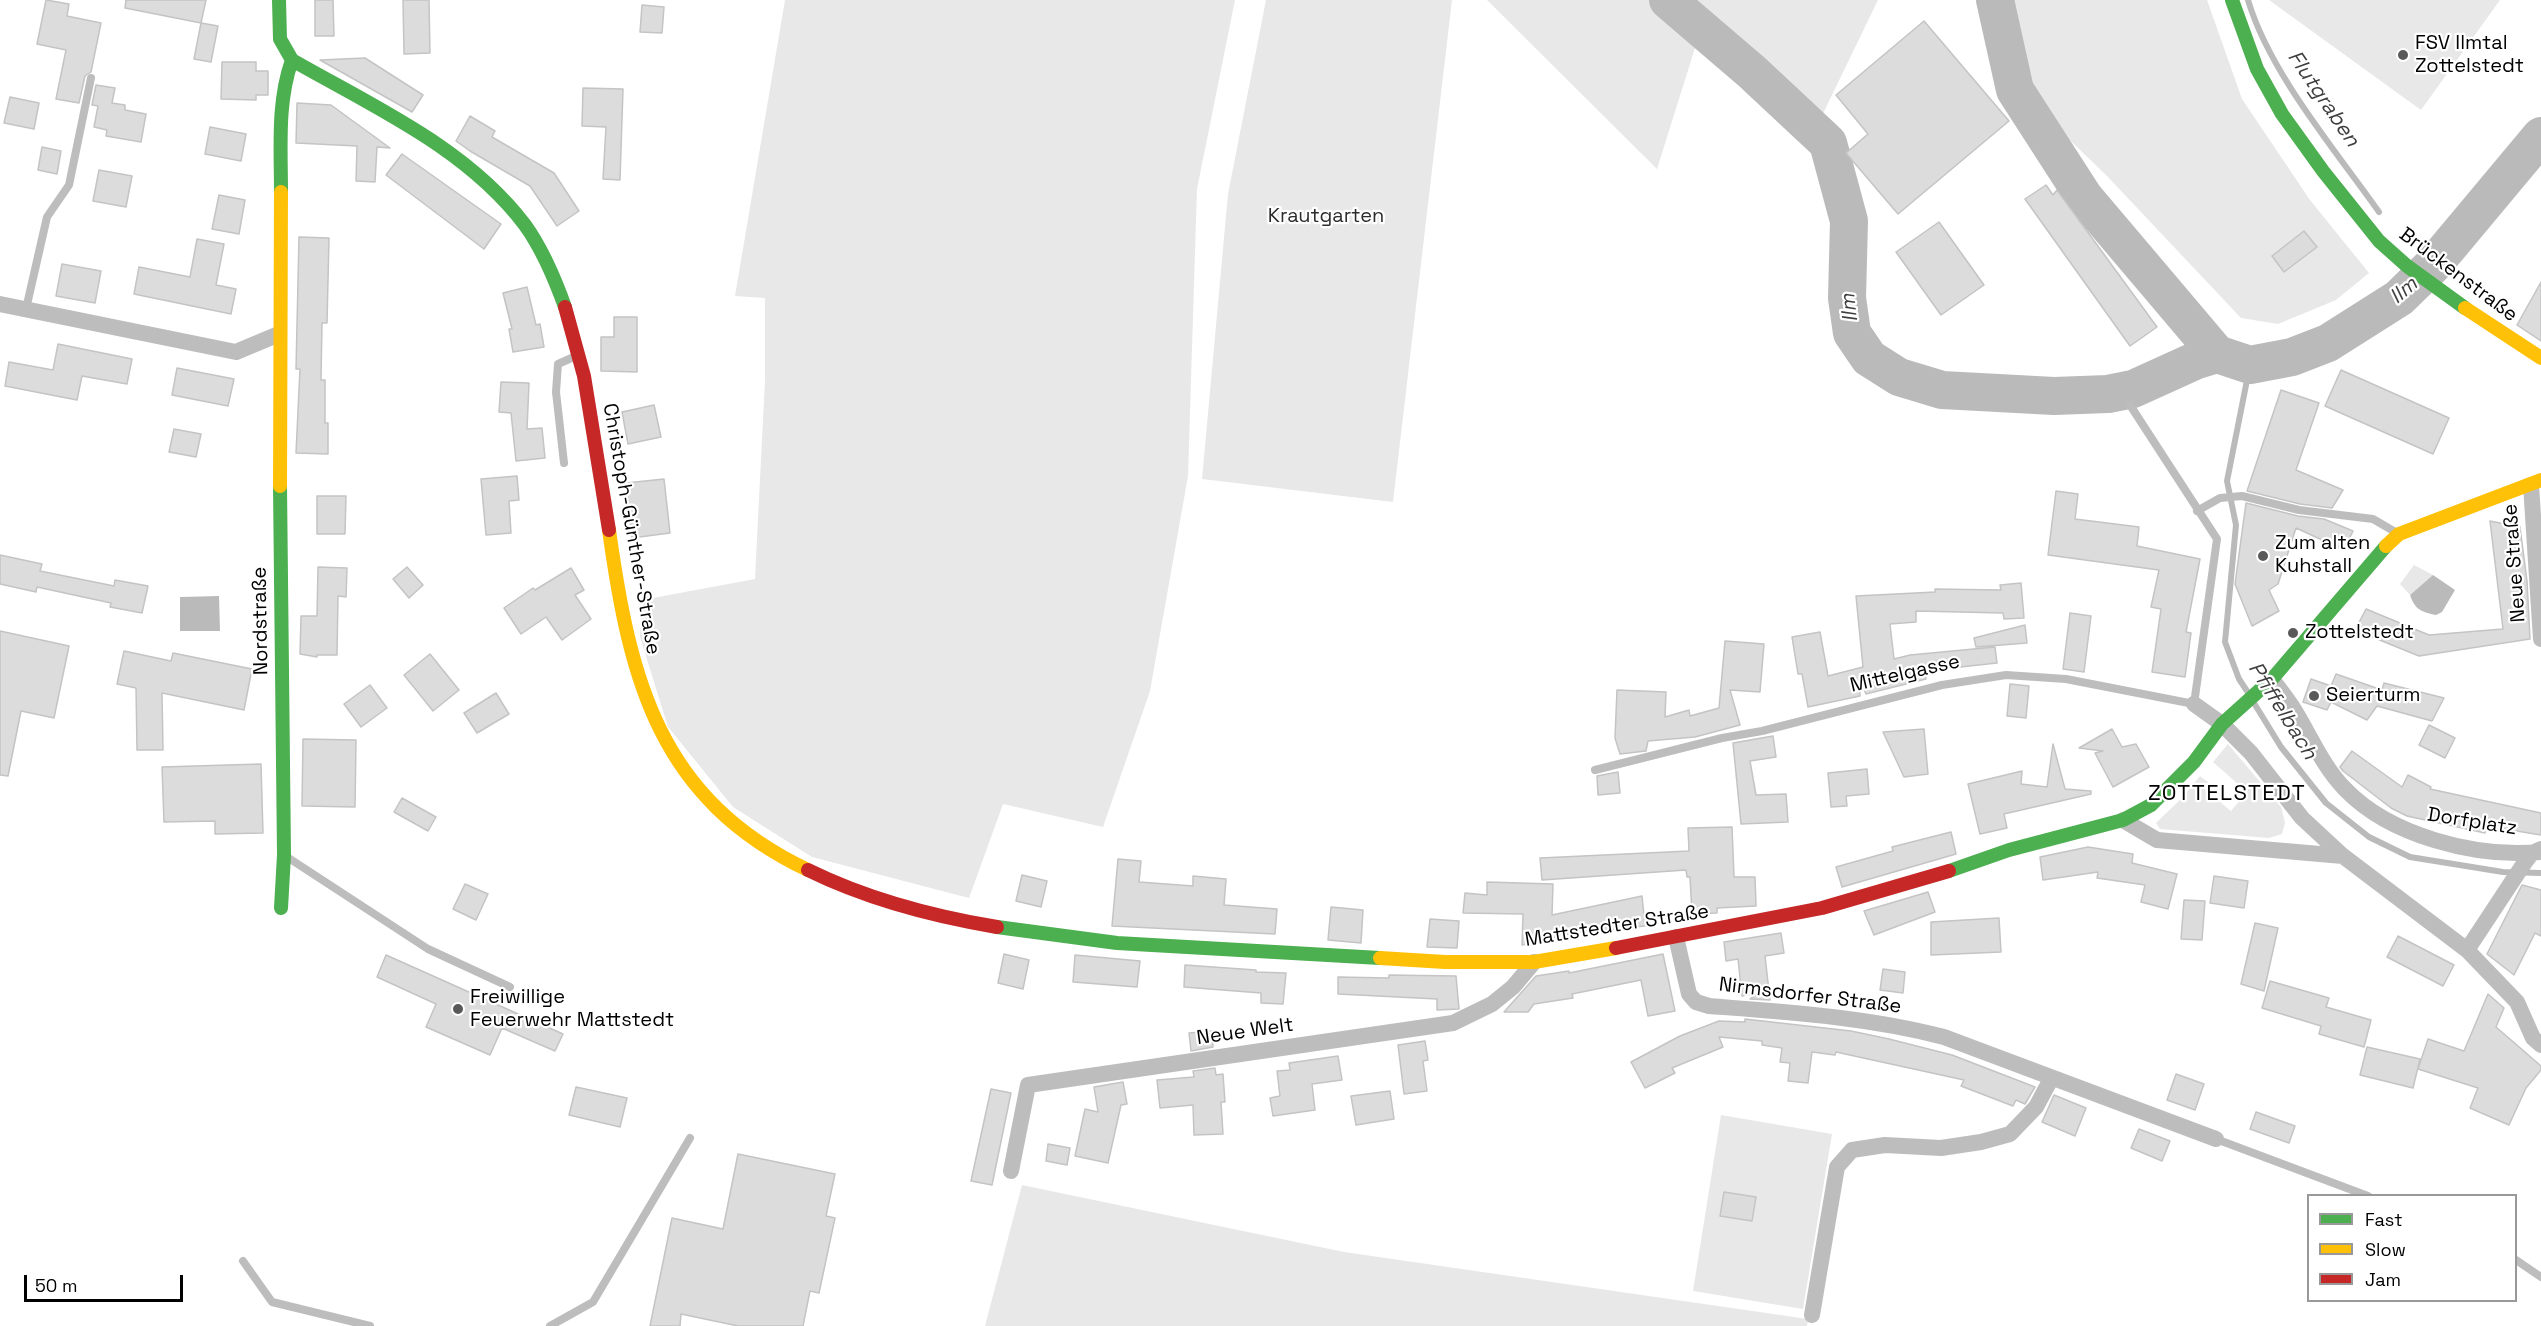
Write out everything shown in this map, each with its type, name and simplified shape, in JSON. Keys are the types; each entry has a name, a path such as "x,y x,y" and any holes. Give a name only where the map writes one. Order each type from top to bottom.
{"street":[{"path":"279,0 279,39 282,49 292,60"},
{"name":"Brückenstraße","path":"2232,0 2257,69 2282,114 2323,171 2379,241 2407,266 2541,358"},
{"name":"Nordstraße","path":"281,908 284,855 279,334 282,98 285,78 292,60"},
{"name":"Christoph-Günther-Straße","path":"292,60 419,134 488,183 527,227 545,257 562,296 579,355 591,410 627,640 645,700 665,745 691,782 724,817 772,853 830,884 888,904 946,918 1068,938"},
{"path":"0,304 236,352 279,334"},
{"path":"2123,820 2151,805 2194,762 2222,724 2266,684 2398,534 2536,482"},
{"name":"Neue Straße","path":"2536,482 2541,639"},
{"name":"Dorfplatz","path":"2266,684 2297,714 2317,750 2344,789 2402,830 2478,849 2535,854"},
{"name":"Mittelgasse","path":"2194,704 2222,724"},
{"path":"2222,724 2251,753 2302,818 2343,856 2467,950 2517,1002 2534,1038 2541,1045"},
{"path":"2123,820 2157,840 2343,856"},
{"name":"Mattstedter Straße","path":"1068,938 1118,943 1445,962 1534,962 1822,908 1950,871 2009,850 2123,820"},
{"name":"Dorfplatz","path":"2467,950 2513,880 2535,854"},
{"name":"Nirmsdorfer Straße","path":"1676,937 1689,994 1696,1002 1709,1006 1829,1016 1911,1029 1944,1037 2216,1139"},
{"name":"Neue Welt","path":"1011,1171 1028,1085 1453,1023 1492,1004 1513,987 1534,962"},
{"path":"1812,1315 1837,1167 1851,1150 1885,1145 1941,1148 1981,1142 2010,1134 2036,1107 2051,1079"}],"lane":[{"path":"26,309 47,217 69,185 91,78"},
{"path":"564,463 556,392 558,364 579,355"},
{"path":"2130,405 2217,538 2194,704"},
{"path":"2198,512 2220,498 2242,496 2299,510 2373,519 2398,534"},
{"name":"Mittelgasse","path":"1595,770 1722,738 1762,731 1942,685 2006,675 2066,679 2194,704"},
{"path":"284,855 428,949 510,987"},
{"path":"550,1326 593,1302 690,1138"},
{"name":"Nirmsdorfer Straße","path":"2216,1139 2363,1194"},
{"path":"243,1261 272,1302 370,1326"},
{"path":"2517,1261 2541,1277"}],"green space":[{"path":"785,0 1235,0 1197,189 1188,476 1150,691 1103,827 1003,804 969,898 812,857 733,807 668,727 640,637 642,600 755,579 765,380 765,298 735,296"},
{"name":"Krautgarten","path":"1266,0 1452,0 1393,502 1202,479 1228,194"},
{"path":"1487,0 1661,0 1694,31 1695,48 1657,169"},
{"path":"1676,0 1878,0 1817,126 1756,69"},
{"path":"1996,0 2207,0 2242,99 2310,200 2369,273 2336,300 2278,324 2241,318 2107,176 2017,89"},
{"name":"FSV Ilmtal Zottelstedt","path":"2269,0 2500,0 2421,110"},
{"path":"2414,565 2433,575 2410,595 2400,584"},
{"path":"2228,744 2281,807 2285,823 2282,834 2269,838 2160,829 2156,823 2181,799 2200,776 2208,782 2203,788 2231,811 2247,792 2213,762"},
{"path":"1721,1115 1832,1134 1803,1309 1693,1291"},
{"path":"1022,1185 1344,1252 1808,1319 1807,1326 985,1326"}],"shaded area":[{"path":"2433,575 2455,590 2442,612 2436,615 2420,610 2410,595"},
{"path":"219,596 220,631 180,631 180,597"}],"building":[{"path":"46,0 69,4 67,16 101,23 91,72 85,76 79,103 56,99 66,50 37,44"},
{"path":"126,0 206,0 201,23 125,8"},
{"path":"315,0 333,0 334,36 315,36"},
{"path":"403,0 429,0 430,53 404,54"},
{"path":"642,5 664,7 662,33 640,32"},
{"path":"1924,21 2009,121 1898,214 1846,153 1868,134 1836,95"},
{"path":"201,23 218,26 211,62 194,59"},
{"path":"365,58 423,95 412,112 320,60"},
{"path":"222,62 256,62 256,71 268,71 268,95 256,95 256,100 221,99"},
{"path":"96,85 115,88 112,103 125,105 125,110 146,114 141,142 106,136 107,130 94,127 98,106 92,105"},
{"path":"583,88 623,89 620,180 603,179 606,127 582,126"},
{"path":"10,97 39,103 34,129 4,123"},
{"path":"297,103 331,105 390,148 377,147 375,182 356,181 357,146 296,143"},
{"path":"470,116 495,131 492,137 554,173 579,211 557,226 530,186 456,141"},
{"path":"210,127 246,134 241,161 205,154"},
{"path":"42,147 61,151 57,174 38,170"},
{"path":"402,154 501,224 484,249 386,175"},
{"path":"99,170 132,176 126,207 93,201"},
{"path":"2046,185 2053,195 2057,190 2157,327 2130,346 2025,199"},
{"path":"219,195 245,200 239,234 212,229"},
{"path":"1939,222 1984,285 1941,315 1896,252"},
{"path":"2304,231 2317,247 2284,272 2272,256"},
{"path":"299,237 329,238 327,323 322,323 321,380 325,380 328,454 296,453 300,369 296,369"},
{"path":"197,239 224,244 216,285 236,289 231,314 134,294 139,267 190,277"},
{"path":"62,264 101,271 95,303 56,296"},
{"path":"2541,282 2541,341 2517,325"},
{"path":"527,287 536,325 540,324 544,347 513,352 509,329 512,329 503,293"},
{"path":"614,317 637,317 637,372 601,371 601,337 614,337"},
{"path":"58,344 132,359 127,384 82,376 77,400 5,386 9,362 53,370"},
{"path":"177,368 234,379 228,406 172,395"},
{"path":"2341,370 2449,418 2433,454 2325,406"},
{"path":"501,382 529,383 527,429 542,428 545,458 516,461 511,413 499,412"},
{"path":"2281,390 2319,403 2296,470 2343,490 2332,508 2300,504 2247,491"},
{"path":"654,405 661,437 628,444 622,412"},
{"path":"174,429 201,434 196,457 169,452"},
{"path":"517,476 519,500 509,501 511,533 486,535 481,479"},
{"path":"664,479 670,533 632,538 626,483"},
{"path":"2056,491 2078,494 2075,519 2139,527 2137,546 2200,559 2186,632 2191,633 2185,677 2152,672 2161,609 2151,607 2159,570 2048,555"},
{"path":"317,496 346,496 345,534 317,534"},
{"name":"Zum alten Kuhstall","path":"2246,503 2298,516 2324,519 2353,531 2344,550 2296,528 2278,584 2269,590 2279,611 2252,626 2235,584"},
{"path":"2490,521 2520,527 2527,581 2530,639 2419,656 2355,630 2366,609 2429,635 2503,629"},
{"path":"0,555 42,564 40,571 114,586 115,580 148,586 142,613 110,607 111,603 37,587 36,592 0,584"},
{"path":"318,567 347,568 346,597 338,596 337,655 317,655 317,657 300,654 301,616 317,616"},
{"path":"407,567 423,585 409,598 393,579"},
{"path":"571,568 584,590 575,595 591,619 562,640 546,617 521,634 504,608 533,588 535,590"},
{"path":"2021,583 2024,618 2004,619 2003,613 1916,611 1916,622 1890,624 1894,659 1910,655 1995,647 1997,663 1924,671 1926,679 1866,694 1859,678 1860,696 1808,707 1802,674 1798,674 1792,637 1820,632 1828,676 1863,667 1856,596 1935,592 1935,589 2001,590 2000,585"},
{"path":"2070,613 2091,616 2084,672 2063,669"},
{"path":"2025,625 2027,643 1976,647 1974,638"},
{"path":"0,631 69,646 54,718 21,711 8,776 0,775"},
{"path":"1725,641 1764,644 1760,692 1730,690 1740,725 1695,737 1648,741 1646,751 1620,754 1615,738 1617,690 1666,692 1665,717 1689,710 1690,716 1719,708"},
{"path":"124,651 171,661 173,653 252,669 244,710 162,693 163,750 137,750 136,688 117,684"},
{"path":"430,654 459,690 433,711 404,675"},
{"path":"2336,674 2382,690 2384,683 2444,698 2432,721 2377,706 2367,720 2331,702 2327,710 2303,702 2311,679 2331,686"},
{"path":"2010,684 2029,686 2026,718 2007,716"},
{"path":"370,685 387,708 361,727 344,704"},
{"path":"496,693 509,714 477,733 464,713"},
{"path":"2429,725 2455,738 2445,758 2419,745"},
{"path":"1924,729 1928,774 1904,777 1883,732"},
{"path":"2112,729 2122,747 2136,744 2149,767 2113,787 2095,753 2103,751 2079,748"},
{"path":"1773,736 1776,757 1750,761 1756,795 1786,794 1788,822 1741,824 1733,743"},
{"path":"303,739 356,740 355,807 302,806"},
{"path":"2053,744 2065,789 2091,791 2091,794 2004,814 2007,828 1980,834 1968,784 2022,771 2021,784 2047,787"},
{"path":"2352,751 2402,787 2408,775 2431,787 2430,789 2541,813 2541,835 2486,826 2485,833 2407,816 2391,808 2343,771 2340,767"},
{"path":"261,764 263,833 215,834 215,821 164,822 162,767"},
{"path":"1867,769 1869,794 1846,796 1847,806 1831,807 1828,773"},
{"path":"1618,772 1620,793 1598,795 1597,776"},
{"path":"402,798 436,817 428,831 394,812"},
{"path":"1732,827 1734,877 1755,877 1756,906 1717,908 1717,913 1692,914 1690,877 1687,877 1686,870 1542,880 1540,858 1689,851 1688,828"},
{"path":"1951,832 1956,854 1842,887 1836,867 1893,851 1892,847"},
{"path":"2088,847 2133,854 2132,863 2177,874 2168,909 2141,902 2145,885 2097,878 2098,872 2043,880 2040,857"},
{"path":"1118,859 1141,861 1139,882 1193,886 1193,876 1226,879 1224,905 1277,909 1275,934 1112,926"},
{"path":"1022,875 1047,881 1041,907 1016,901"},
{"path":"2214,876 2248,881 2244,908 2210,903"},
{"path":"1487,882 1553,884 1552,915 1642,896 1645,926 1604,930 1604,926 1522,945 1523,914 1463,913 1465,893 1487,895"},
{"path":"465,884 488,894 476,920 453,909"},
{"path":"2522,885 2541,890 2541,936 2535,933 2514,975 2487,954"},
{"path":"1928,892 1935,912 1874,935 1864,911"},
{"path":"2184,900 2205,901 2202,940 2181,939"},
{"path":"1331,907 1363,910 1361,943 1328,940"},
{"path":"1999,918 2001,952 1931,955 1931,922"},
{"path":"1430,919 1459,921 1457,948 1427,947"},
{"path":"2255,923 2278,928 2264,991 2241,984"},
{"path":"1781,933 1784,953 1765,956 1770,1000 1750,999 1762,992 1742,996 1738,959 1726,961 1724,942"},
{"path":"2398,936 2454,965 2443,986 2387,957"},
{"path":"1004,954 1029,960 1023,989 998,983"},
{"path":"1663,954 1675,1011 1648,1016 1641,980 1572,994 1573,998 1534,1004 1528,1012 1504,1012 1536,976 1569,971 1569,973"},
{"path":"386,955 563,1034 555,1051 502,1028 490,1055 426,1027 436,1004 377,977"},
{"path":"1075,955 1140,961 1137,987 1073,982"},
{"path":"1185,965 1286,973 1283,1004 1261,1003 1261,993 1184,987"},
{"path":"1883,969 1905,972 1903,993 1880,990"},
{"path":"1389,975 1456,976 1459,1009 1437,1010 1437,999 1338,994 1338,977 1389,978"},
{"path":"2270,981 2329,998 2326,1007 2371,1020 2364,1047 2319,1034 2321,1026 2262,1008"},
{"path":"2488,994 2504,1008 2496,1027 2541,1066 2541,1070 2526,1088 2509,1125 2470,1108 2478,1088 2418,1069 2428,1039 2464,1051"},
{"path":"1745,1019 1851,1031 1889,1039 1952,1055 2035,1087 2025,1104 2016,1100 2013,1106 1961,1086 1964,1080 1836,1052 1835,1055 1812,1052 1808,1083 1788,1081 1790,1063 1780,1062 1782,1048 1762,1045 1762,1041 1719,1037 1723,1047 1672,1068 1675,1073 1645,1088 1631,1062 1680,1036 1719,1021 1745,1022"},
{"path":"1212,1031 1213,1047 1191,1051 1189,1033"},
{"path":"1425,1041 1428,1060 1423,1061 1427,1091 1404,1094 1398,1045"},
{"path":"2367,1047 2420,1059 2413,1088 2360,1075"},
{"path":"1338,1056 1342,1080 1312,1084 1315,1110 1273,1116 1270,1098 1280,1096 1277,1071 1290,1070 1289,1063"},
{"path":"1215,1068 1216,1075 1223,1074 1225,1102 1221,1102 1223,1134 1194,1135 1193,1105 1160,1108 1157,1080 1194,1077 1193,1071"},
{"path":"2176,1074 2204,1084 2195,1110 2167,1100"},
{"path":"1123,1082 1127,1104 1121,1105 1108,1163 1075,1156 1085,1109 1098,1112 1094,1087"},
{"path":"576,1087 627,1098 620,1127 569,1115"},
{"path":"991,1089 1011,1093 992,1185 971,1181"},
{"path":"1390,1091 1394,1119 1356,1125 1351,1096"},
{"path":"2054,1095 2086,1108 2075,1136 2042,1122"},
{"path":"2256,1112 2295,1126 2289,1143 2250,1129"},
{"path":"2139,1129 2170,1141 2162,1161 2131,1148"},
{"path":"1048,1144 1070,1148 1067,1165 1046,1161"},
{"path":"738,1154 835,1174 826,1216 835,1218 819,1293 810,1291 803,1326 738,1326 681,1314 680,1326 650,1326 672,1218 723,1229"},
{"path":"1724,1192 1756,1197 1752,1221 1720,1216"}],"waterway":[{"name":"Ilm","path":"1668,0 1752,72 1828,143 1849,221 1847,298 1852,333 1869,358 1899,377 1942,390 2054,396 2108,394 2133,389 2197,360 2217,354"},
{"name":"Ilm","path":"1995,0 2015,90 2084,197 2217,354 2250,365 2292,357 2328,343 2399,298 2434,264 2541,136"},
{"name":"Flutgraben","path":"2248,0 2271,55 2287,83 2379,212"},
{"name":"Pfiffelbach","path":"2249,694 2239,679 2225,642 2236,525 2227,481 2250,365"},
{"name":"Pfiffelbach","path":"2254,703 2281,747 2326,803 2369,837 2410,857 2503,872 2541,873"}],"traffic: fast":[{"path":"279,0 280,39 292,60 418,131 476,173 525,225 548,265 565,307"},
{"path":"2232,0 2257,69 2282,114 2323,171 2379,241 2407,266 2465,308"},
{"path":"281,192 282,109 292,60"},
{"path":"280,486 284,855 281,908"},
{"path":"1949,871 2009,850 2123,820 2151,805 2194,762 2222,724 2272,679 2386,546"},
{"path":"997,927 1117,943 1380,958"}],"traffic: slow":[{"path":"280,486 281,192"},
{"path":"2465,308 2541,358"},
{"path":"2386,546 2399,534 2541,480"},
{"path":"609,530 628,637 642,685 660,730 685,771 717,808 758,841 808,870"},
{"path":"1380,958 1445,962 1534,962 1616,948"}],"traffic: jam":[{"path":"565,307 584,376 609,530"},
{"path":"808,870 876,898 948,918 997,927"},
{"path":"1616,948 1822,908 1949,871"}],"place":[{"name":"FSV Ilmtal Zottelstedt","path":"2403,55"},
{"name":"Zum alten Kuhstall","path":"2263,556"},
{"name":"Zottelstedt","path":"2293,633"},
{"name":"Seierturm","path":"2314,696"},
{"name":"Freiwillige Feuerwehr Mattstedt","path":"458,1009"}],"district":[{"name":"ZOTTELSTEDT","path":"2227,794"}]}
